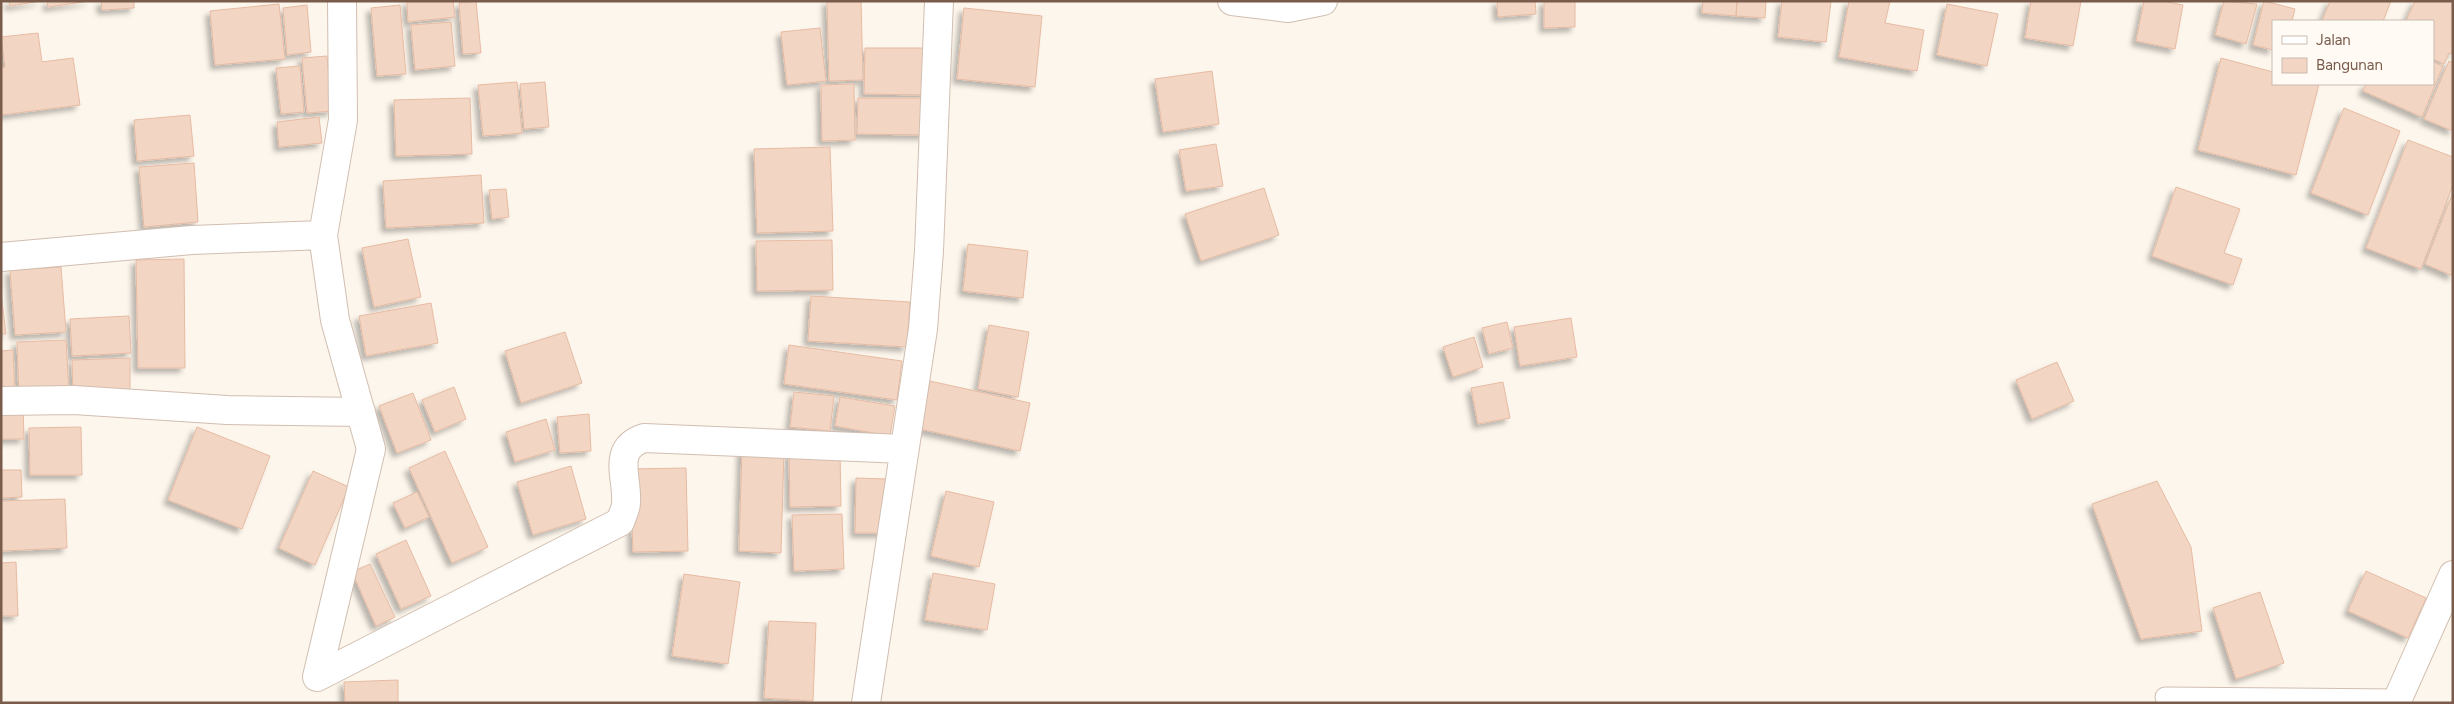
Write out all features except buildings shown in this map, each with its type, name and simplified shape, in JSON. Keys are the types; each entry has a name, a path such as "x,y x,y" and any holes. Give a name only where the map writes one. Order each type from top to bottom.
{"street":[{"path":"342,1 343,120 323,235 335,320 371,449 317,677 620,522 626,504 624,459 626,450 634,442 644,438 903,449"},
{"path":"866,703 903,449 923,328 939,1"},
{"path":"1232,1 1288,8 1323,1"},
{"path":"1,257 192,240 323,235"},
{"path":"1,401 74,400 227,410 361,412"},
{"path":"2397,701 2453,574"}],"lane":[{"path":"2165,697 2397,701"}]}
